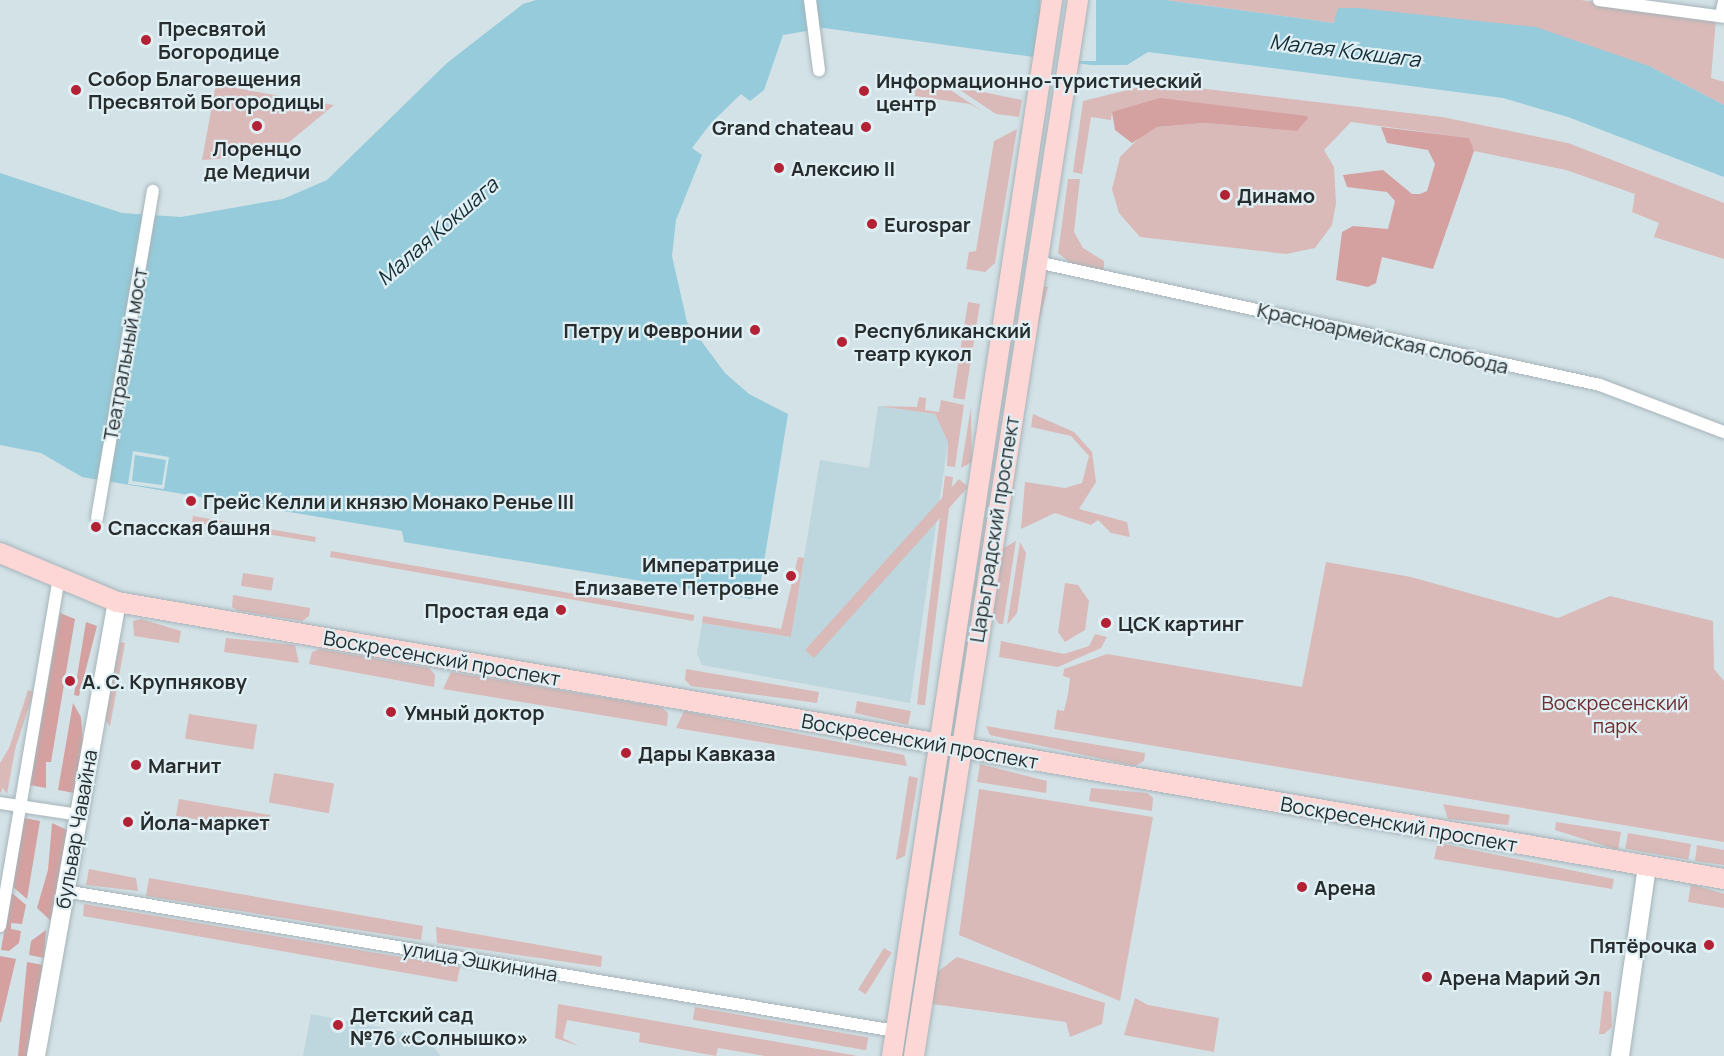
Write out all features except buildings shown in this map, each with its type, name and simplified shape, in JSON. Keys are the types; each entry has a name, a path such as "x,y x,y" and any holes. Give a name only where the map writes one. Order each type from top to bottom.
{"main road":[{"name":"Царьградский проспект","path":"892,1056 935,743 1052,0"},
{"name":"Царьградский проспект","path":"914,1056 958,747 1078,0"},
{"path":"0,553 117,602"},
{"name":"Воскресенский проспект","path":"117,602 1724,879"}],"street":[{"path":"810,0 819,70"},
{"path":"1599,0 1722,17 1724,0"},
{"name":"Театральный мост","path":"97,518 153,191"},
{"name":"Красноармейская слобода","path":"1037,262 1600,385 1724,432"},
{"path":"0,926 59,578"},
{"name":"бульвар Чавайна","path":"36,1056 117,602"},
{"path":"0,803 79,815"},
{"path":"1620,1056 1647,866"},
{"name":"улица Эшкинина","path":"65,891 895,1031"}],"shaded area":[{"path":"1160,98 1307,116 1308,118 1297,131 1205,123 1157,127 1132,143 1115,130 1112,112"},
{"path":"1381,127 1469,138 1474,151 1433,269 1382,257 1376,283 1368,287 1336,280 1342,232 1353,226 1388,229 1395,201 1387,192 1347,187 1343,175 1383,170 1412,194 1420,194 1427,191 1435,164 1428,150 1387,143"},
{"path":"878,406 935,414 948,442 910,703 702,665 697,654 702,623 791,637 820,460 869,468"},
{"path":"60,613 75,619 51,762 46,762 46,788 30,785"},
{"path":"86,622 97,626 79,696 74,695"},
{"path":"73,703 81,717 83,743 74,793 58,790"},
{"path":"24,818 40,821 27,899 12,886"},
{"path":"52,823 67,830 51,921 37,908 48,870"},
{"path":"11,892 26,905 22,924 11,923 11,929 21,931 19,943 9,951 1,950"},
{"path":"46,930 44,958 29,955 31,941"},
{"path":"0,956 16,959 1,1022 0,1022"},
{"path":"27,962 43,965 27,1056 18,1056"},
{"name":"Детский сад №76 «Солнышко»","path":"311,1014 424,1036 441,1056 303,1056"}],"green space":[{"path":"1165,0 1581,0 1716,19 1711,78 1724,82 1724,105 1649,66"},
{"path":"916,82 943,85 985,113 970,104 915,96"},
{"path":"1156,83 1442,117 1568,143 1724,203 1724,259 1654,237 1659,223 1632,212 1635,194 1566,170 1474,151 1468,138 1351,122 1324,150 1334,167 1336,203 1332,225 1315,248 1286,254 1140,237 1119,213 1112,189 1120,157 1141,136 1157,127 1205,123 1297,131 1112,112 1111,120 1091,117 1082,174 1073,172 1083,101"},
{"path":"216,84 334,105 288,143 243,157 202,160"},
{"path":"954,86 1022,100 1019,117 996,114"},
{"path":"1017,129 995,263 985,272 966,269 969,252 976,251 994,141"},
{"path":"1068,179 1080,179 1074,232 1083,248 1104,261 1104,272 1072,264 1058,253"},
{"path":"1044,286 1048,287 1015,420 1011,419"},
{"path":"968,302 980,304 965,400 953,398"},
{"path":"919,397 926,398 925,410 939,412 941,400 964,405 955,467 947,466 948,442 935,414 878,406 917,407"},
{"path":"971,407 972,462 961,468"},
{"path":"1033,414 1074,432 1092,452 1096,482 1079,509 1127,522 1130,537 1111,533 1098,520 1091,525 1055,513 1021,529 1025,482 1065,488 1082,483 1089,456 1071,436 1031,427"},
{"path":"945,476 953,477 925,705 917,704"},
{"path":"959,479 968,487 814,658 805,650"},
{"path":"193,516 316,537 315,542 192,522"},
{"path":"1016,541 1003,624 999,624 992,612 1002,549"},
{"path":"1020,542 1026,553 1017,613 1007,625"},
{"path":"331,551 694,615 693,621 330,557"},
{"path":"798,557 804,558 791,637 702,623 703,616 781,629"},
{"name":"Воскресенский парк","path":"1326,562 1411,577 1558,618 1610,596 1713,621 1714,669 1724,681 1724,842 1054,729 1057,710 1064,711 1068,694 1070,678 1063,676 1064,669 1107,654 1302,687"},
{"path":"243,573 274,578 272,591 241,586"},
{"path":"1065,583 1078,585 1089,601 1085,630 1065,642 1058,632"},
{"path":"233,595 310,608 309,616 302,621 238,611 232,607"},
{"path":"141,619 181,631 179,643 134,636 133,621"},
{"path":"1095,634 1107,637 1101,648 1058,667 999,657 1001,641 1064,654 1089,646"},
{"path":"226,638 295,645 299,663 224,652"},
{"path":"120,642 125,643 110,726 105,720"},
{"path":"320,649 429,668 435,675 434,687 309,664 312,652"},
{"path":"686,669 819,692 817,703 691,686 685,680"},
{"path":"451,672 661,707 668,713 667,726 443,689"},
{"path":"28,690 34,692 1,793 0,776"},
{"path":"857,701 911,711 908,725 855,713"},
{"path":"684,711 904,755 907,766 676,728"},
{"path":"189,714 257,725 253,749 185,739"},
{"path":"986,726 1145,753 1144,761 1135,766 990,735"},
{"path":"12,743 16,744 7,794 0,784 0,763"},
{"path":"980,764 1047,781 1046,793 977,782"},
{"path":"274,773 334,784 329,813 269,803"},
{"path":"909,776 918,778 905,856 896,860"},
{"path":"1091,788 1147,793 1153,798 1152,811 1089,801"},
{"path":"979,789 1153,817 1120,1001 959,935"},
{"path":"179,799 271,815 268,832 176,816"},
{"path":"1443,804 1510,815 1508,825 1448,819"},
{"path":"1556,822 1621,832 1618,850 1555,830"},
{"path":"1628,833 1691,844 1688,860 1625,849"},
{"path":"1444,844 1614,879 1612,889 1434,859 1437,846"},
{"path":"1697,845 1724,850 1724,865 1695,861"},
{"path":"89,869 136,878 138,891 86,885"},
{"path":"149,878 423,926 421,940 146,896"},
{"path":"1691,884 1724,894 1724,908 1688,902"},
{"path":"84,904 460,967 457,982 83,916"},
{"path":"436,927 602,956 601,967 437,943"},
{"path":"884,948 892,953 866,994 858,990"},
{"path":"957,957 1105,1003 1102,1024 1070,1037 1066,1022 932,1004 936,973"},
{"path":"1604,991 1611,992 1612,1027 1604,1034 1599,1034"},
{"path":"1135,998 1148,1005 1219,1018 1214,1052 1124,1035"},
{"path":"558,1004 858,1056 765,1056 718,1048 716,1056 639,1042 640,1033 567,1020 563,1038 579,1046 555,1038"},
{"path":"695,1007 868,1038 866,1050 693,1020"}],"water":[{"name":"Малая Кокшага","path":"536,0 1165,0 1334,23 1338,8 1358,8 1536,27 1649,66 1724,105 1724,177 1568,117 1503,98 1148,52 1127,65 1091,65 824,28 783,35 764,90 750,101 741,94 711,123 692,148 702,155 676,220 672,256 687,322 725,373 749,394 788,414 759,593 751,599 404,542 402,531 82,477 41,453 0,445 0,173 122,213 181,217 283,199 327,180 447,63 523,4"}],"pier":[{"path":"1040,0 1096,0 1096,61 1040,61"},
{"path":"133,451 169,457 164,489 128,484","holes":["135,455 166,460 162,485 132,481"]}],"place":[{"name":"Пресвятой Богородице","path":"146,40"},
{"name":"Собор Благовещения Пресвятой Богородицы","path":"76,90"},
{"name":"Информационно-туристический центр","path":"864,91"},
{"name":"Лоренцо де Медичи","path":"257,126"},
{"name":"Grand chateau","path":"866,127"},
{"name":"Алексию II","path":"779,168"},
{"name":"Динамо","path":"1225,195"},
{"name":"Eurospar","path":"872,224"},
{"name":"Петру и Февронии","path":"755,330"},
{"name":"Республиканский театр кукол","path":"842,342"},
{"name":"Грейс Келли и князю Монако Ренье III","path":"191,501"},
{"name":"Спасская башня","path":"96,527"},
{"name":"Императрице Елизавете Петровне","path":"791,576"},
{"name":"Простая еда","path":"561,610"},
{"name":"ЦСК картинг","path":"1106,623"},
{"name":"А. С. Крупнякову","path":"70,681"},
{"name":"Умный доктор","path":"391,712"},
{"name":"Дары Кавказа","path":"626,753"},
{"name":"Магнит","path":"136,765"},
{"name":"Йола-маркет","path":"128,822"},
{"name":"Арена","path":"1302,887"},
{"name":"Пятёрочка","path":"1709,945"},
{"name":"Арена Марий Эл","path":"1427,977"},
{"name":"Детский сад №76 «Солнышко»","path":"338,1025"}]}
